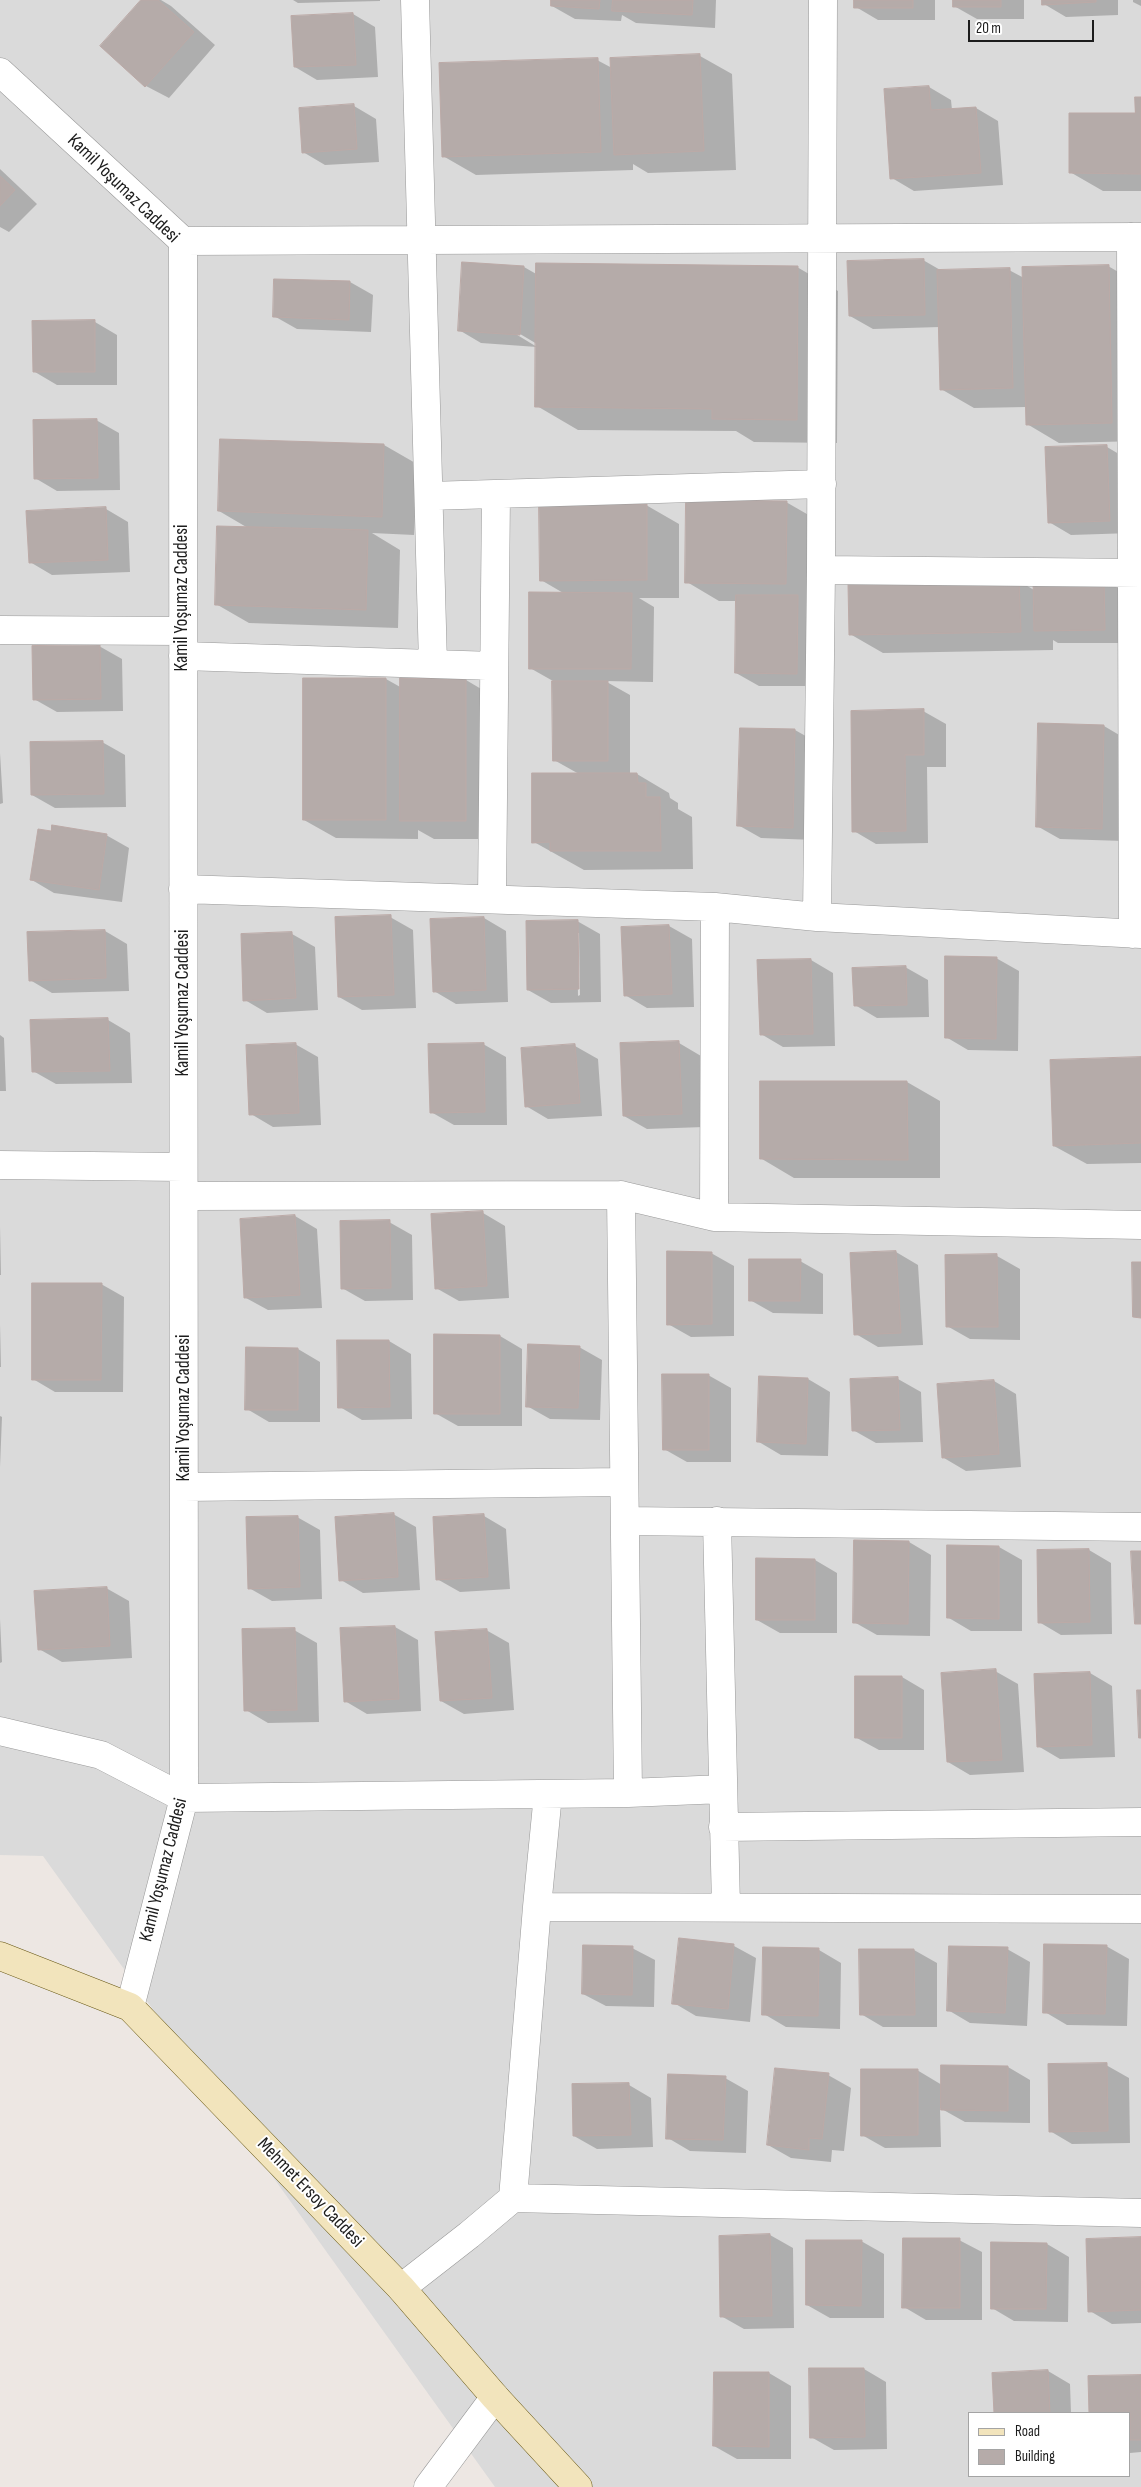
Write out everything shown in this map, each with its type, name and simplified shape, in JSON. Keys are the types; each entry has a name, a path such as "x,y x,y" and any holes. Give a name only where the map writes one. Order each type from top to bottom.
{"street":[{"path":"416,0 434,664"},
{"path":"817,917 822,484 823,0"},
{"name":"Kamil Yoşumaz Caddesi","path":"0,72 183,241 184,1798 130,2007"},
{"path":"183,241 1136,237 1137,934 817,917 715,907 183,889"},
{"path":"430,496 822,484"},
{"path":"492,898 496,494"},
{"path":"821,570 1137,573"},
{"path":"0,630 434,664 494,666"},
{"path":"714,1217 715,907"},
{"path":"0,1165 183,1167"},
{"path":"621,1195 628,1793"},
{"path":"184,1196 621,1195 714,1217 1141,1225"},
{"path":"184,1487 624,1482"},
{"path":"625,1521 1141,1527"},
{"path":"717,1521 726,1908"},
{"path":"0,1731 101,1755 184,1798 628,1793 723,1789"},
{"path":"513,2198 536,1907 548,1794"},
{"path":"724,1827 1141,1822"},
{"path":"536,1907 1141,1909"},
{"name":"Mehmet Ersoy Caddesi","path":"0,1956 130,2007 401,2288 495,2397 578,2487"},
{"path":"401,2288 469,2236 513,2198 1141,2214"},
{"path":"428,2487 495,2397"}],"shaded area":[{"path":"0,0 1141,0 1141,2487 495,2487 43,1856 0,1855"}],"building":[{"path":"141,0 158,0 194,32 145,87 100,46"},
{"path":"551,0 600,0 599,9 551,6"},
{"path":"613,0 693,0 692,15 612,11"},
{"path":"854,0 913,0 913,8 854,8"},
{"path":"953,0 1001,0 1001,7 953,7"},
{"path":"1042,0 1096,0 1096,2 1042,5"},
{"path":"353,13 356,65 294,67 291,16"},
{"path":"700,54 704,151 614,155 610,58"},
{"path":"598,58 601,152 442,157 439,63"},
{"path":"929,86 931,110 976,107 981,173 890,179 884,89"},
{"path":"1135,97 1141,97 1141,174 1069,173 1069,113 1135,113"},
{"path":"354,104 357,149 302,153 299,108"},
{"path":"0,176 15,190 0,206"},
{"path":"924,259 925,315 849,316 847,261"},
{"path":"462,262 524,266 520,335 458,331"},
{"path":"536,263 798,266 797,420 712,419 712,409 535,407"},
{"path":"1109,265 1112,423 1026,425 1022,267"},
{"path":"1010,268 1013,388 940,390 937,270"},
{"path":"274,279 350,281 349,320 273,317"},
{"path":"95,320 95,372 33,372 32,321"},
{"path":"97,419 98,478 34,479 33,420"},
{"path":"220,439 384,444 382,517 218,511"},
{"path":"1107,445 1110,521 1048,523 1045,447"},
{"path":"686,500 787,501 786,584 685,583"},
{"path":"539,504 647,504 647,580 540,581"},
{"path":"106,507 108,560 29,563 26,511"},
{"path":"217,526 368,530 366,610 215,605"},
{"path":"1104,578 1105,630 1034,631 1033,579"},
{"path":"1019,580 1021,632 849,635 848,583"},
{"path":"529,592 632,593 631,669 529,669"},
{"path":"736,595 798,595 797,674 735,673"},
{"path":"100,645 101,699 33,700 32,646"},
{"path":"303,678 386,678 386,820 303,820"},
{"path":"400,678 466,679 466,821 400,821"},
{"path":"552,681 608,681 608,761 553,761"},
{"path":"924,709 924,755 905,755 906,831 852,832 851,711"},
{"path":"1038,723 1104,725 1102,829 1036,827"},
{"path":"740,728 795,729 793,828 737,826"},
{"path":"103,741 104,794 31,795 30,742"},
{"path":"532,773 637,773 638,783 646,783 646,797 660,797 661,851 550,851 550,842 532,843"},
{"path":"52,825 107,834 99,890 30,880 38,829 51,831"},
{"path":"391,915 394,995 338,997 335,917"},
{"path":"484,917 486,990 433,992 430,919"},
{"path":"578,920 579,989 527,990 526,921"},
{"path":"669,925 672,994 624,996 621,927"},
{"path":"105,930 106,978 29,981 27,932"},
{"path":"292,932 296,998 243,1001 241,934"},
{"path":"945,956 997,957 996,1039 945,1038"},
{"path":"811,959 813,1034 760,1035 757,960"},
{"path":"906,966 907,1005 854,1006 852,968"},
{"path":"108,1018 110,1071 32,1072 30,1020"},
{"path":"679,1041 682,1114 623,1116 620,1043"},
{"path":"296,1043 299,1113 249,1115 246,1045"},
{"path":"484,1043 485,1112 430,1113 428,1044"},
{"path":"575,1044 580,1103 525,1107 521,1048"},
{"path":"1141,1057 1141,1143 1053,1146 1050,1060"},
{"path":"760,1081 907,1081 908,1160 760,1159"},
{"path":"483,1211 487,1286 435,1289 431,1214"},
{"path":"295,1215 300,1295 244,1298 240,1219"},
{"path":"390,1220 391,1288 341,1289 340,1221"},
{"path":"667,1251 712,1252 712,1324 667,1325"},
{"path":"896,1251 901,1333 854,1335 850,1253"},
{"path":"997,1254 998,1327 946,1327 945,1255"},
{"path":"749,1259 801,1259 800,1301 749,1301"},
{"path":"1132,1262 1141,1262 1141,1318 1133,1317"},
{"path":"32,1283 102,1283 101,1380 32,1380"},
{"path":"434,1334 500,1335 500,1414 434,1414"},
{"path":"337,1340 389,1340 390,1407 338,1408"},
{"path":"528,1344 580,1346 578,1408 526,1407"},
{"path":"246,1347 298,1348 298,1410 245,1410"},
{"path":"662,1374 709,1374 709,1450 663,1450"},
{"path":"759,1376 808,1378 806,1444 757,1442"},
{"path":"898,1377 900,1430 852,1431 850,1379"},
{"path":"994,1380 999,1454 942,1458 937,1384"},
{"path":"394,1513 398,1577 339,1581 335,1517"},
{"path":"484,1514 488,1577 436,1580 433,1517"},
{"path":"298,1516 300,1587 248,1589 246,1517"},
{"path":"854,1540 909,1541 908,1624 853,1623"},
{"path":"947,1545 999,1546 999,1619 947,1618"},
{"path":"1089,1549 1090,1622 1038,1623 1037,1550"},
{"path":"1131,1551 1141,1551 1141,1624 1135,1624"},
{"path":"756,1558 815,1559 815,1620 756,1620"},
{"path":"107,1587 110,1646 38,1650 34,1591"},
{"path":"395,1626 399,1699 344,1702 340,1628"},
{"path":"295,1628 297,1710 244,1711 242,1629"},
{"path":"487,1629 492,1698 440,1701 435,1632"},
{"path":"996,1669 1002,1760 947,1762 941,1673"},
{"path":"1090,1672 1092,1745 1037,1747 1034,1674"},
{"path":"855,1676 902,1676 902,1738 855,1738"},
{"path":"1137,1690 1141,1690 1141,1738 1139,1738"},
{"path":"679,1938 734,1944 728,2009 672,2004"},
{"path":"1044,1944 1107,1945 1105,2014 1043,2013"},
{"path":"583,1945 633,1946 632,1995 582,1994"},
{"path":"949,1946 1008,1947 1005,2013 947,2011"},
{"path":"763,1947 819,1948 818,2016 762,2015"},
{"path":"859,1949 914,1949 915,2015 860,2015"},
{"path":"1107,2063 1108,2131 1049,2132 1048,2064"},
{"path":"941,2065 1008,2066 1008,2111 941,2110"},
{"path":"775,2068 829,2073 822,2139 809,2138 809,2150 767,2145"},
{"path":"861,2069 918,2069 918,2135 861,2136"},
{"path":"668,2074 726,2076 723,2140 666,2139"},
{"path":"629,2083 631,2135 573,2136 572,2084"},
{"path":"770,2234 772,2316 720,2317 719,2236"},
{"path":"1141,2237 1141,2310 1088,2312 1086,2239"},
{"path":"903,2238 960,2238 960,2308 902,2308"},
{"path":"806,2240 862,2240 861,2306 806,2305"},
{"path":"991,2242 1047,2243 1046,2309 991,2309"},
{"path":"809,2368 864,2368 865,2437 810,2438"},
{"path":"1048,2370 1050,2412 994,2412 992,2373"},
{"path":"714,2372 769,2372 769,2447 713,2446"},
{"path":"1141,2375 1141,2440 1131,2440 1131,2412 1089,2412 1088,2376"}]}
